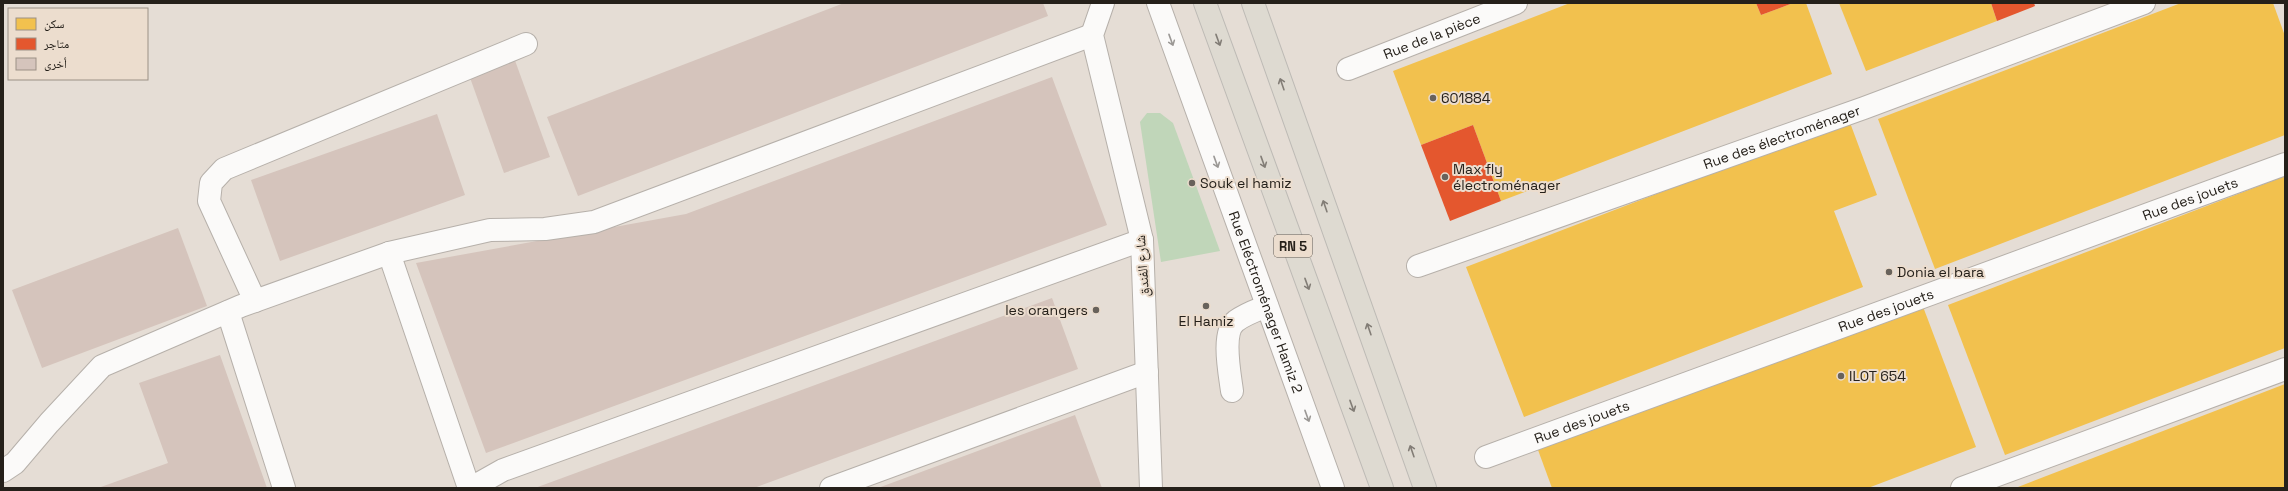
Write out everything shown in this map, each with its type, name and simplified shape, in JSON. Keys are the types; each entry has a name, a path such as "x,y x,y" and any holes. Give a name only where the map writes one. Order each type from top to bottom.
{"highway":[{"name":"RN 5","path":"1205,3 1382,488"},
{"path":"1253,3 1425,488"}],"street":[{"path":"3,471 15,463 49,423 102,366 228,312 389,254 490,230 545,229 594,222 1092,35 1103,3"},
{"name":"Rue Eléctroménager Hamiz 2","path":"1158,3 1333,488"},
{"name":"Rue de la pièce","path":"1348,69 1516,3"},
{"name":"Rue des électroménager","path":"1418,266 1864,108 2144,3"},
{"name":"شارع الفندق","path":"1092,35 1142,240 1151,488"},
{"path":"255,301 209,201 211,183 224,169 526,44"},
{"name":"Rue des jouets","path":"1486,457 2285,164"},
{"path":"389,254 470,488 503,470 1142,240"},
{"path":"1232,391 1228,348 1230,333 1235,322 1267,306"},
{"path":"228,312 284,488"},
{"path":"1962,488 2285,369"},
{"path":"831,488 1147,372"}],"green space":[{"path":"1147,113 1160,113 1173,123 1220,251 1161,262 1140,122"}],"building: سكن":[{"path":"1570,3 1756,3 1761,15 1793,3 1806,3 1832,74 1501,201 1473,125 1421,145 1393,71"},
{"path":"1839,3 1991,3 1997,21 1866,71"},
{"path":"2181,3 2273,3 2285,36 2285,135 1935,269 1878,119"},
{"path":"1849,120 1877,195 1834,211 1863,287 1524,417 1466,267"},
{"path":"2285,176 2285,348 2005,455 1948,305"},
{"name":"ILOT 654","path":"1922,304 1976,447 1868,488 1552,488 1538,450"},
{"path":"2285,384 2285,488 2018,488 2018,487"}],"building: متاجر":[{"path":"1756,3 1793,3 1761,15"},
{"path":"1991,3 2034,3 2035,6 1997,21"},
{"path":"1473,125 1501,201 1450,221 1421,145"}],"building: أخرى":[{"path":"844,3 1043,3 1048,16 578,196 547,117"},
{"path":"513,55 550,157 504,173 468,72"},
{"path":"1052,77 1107,225 486,453 416,263 686,214"},
{"path":"437,114 465,195 280,261 251,180"},
{"path":"178,228 207,306 42,368 12,290"},
{"path":"1052,298 1078,369 754,488 535,488"},
{"path":"220,355 267,488 98,488 168,463 139,383"},
{"path":"1075,415 1102,488 878,488"}],"place":[{"name":"601884","path":"1433,98"},
{"name":"Max fly électroménager","path":"1445,177"},
{"name":"Souk el hamiz","path":"1192,183"},
{"name":"Donia el bara","path":"1889,272"},
{"name":"El Hamiz","path":"1206,306"},
{"name":"les orangers","path":"1096,310"},
{"name":"ILOT 654","path":"1841,376"}]}
